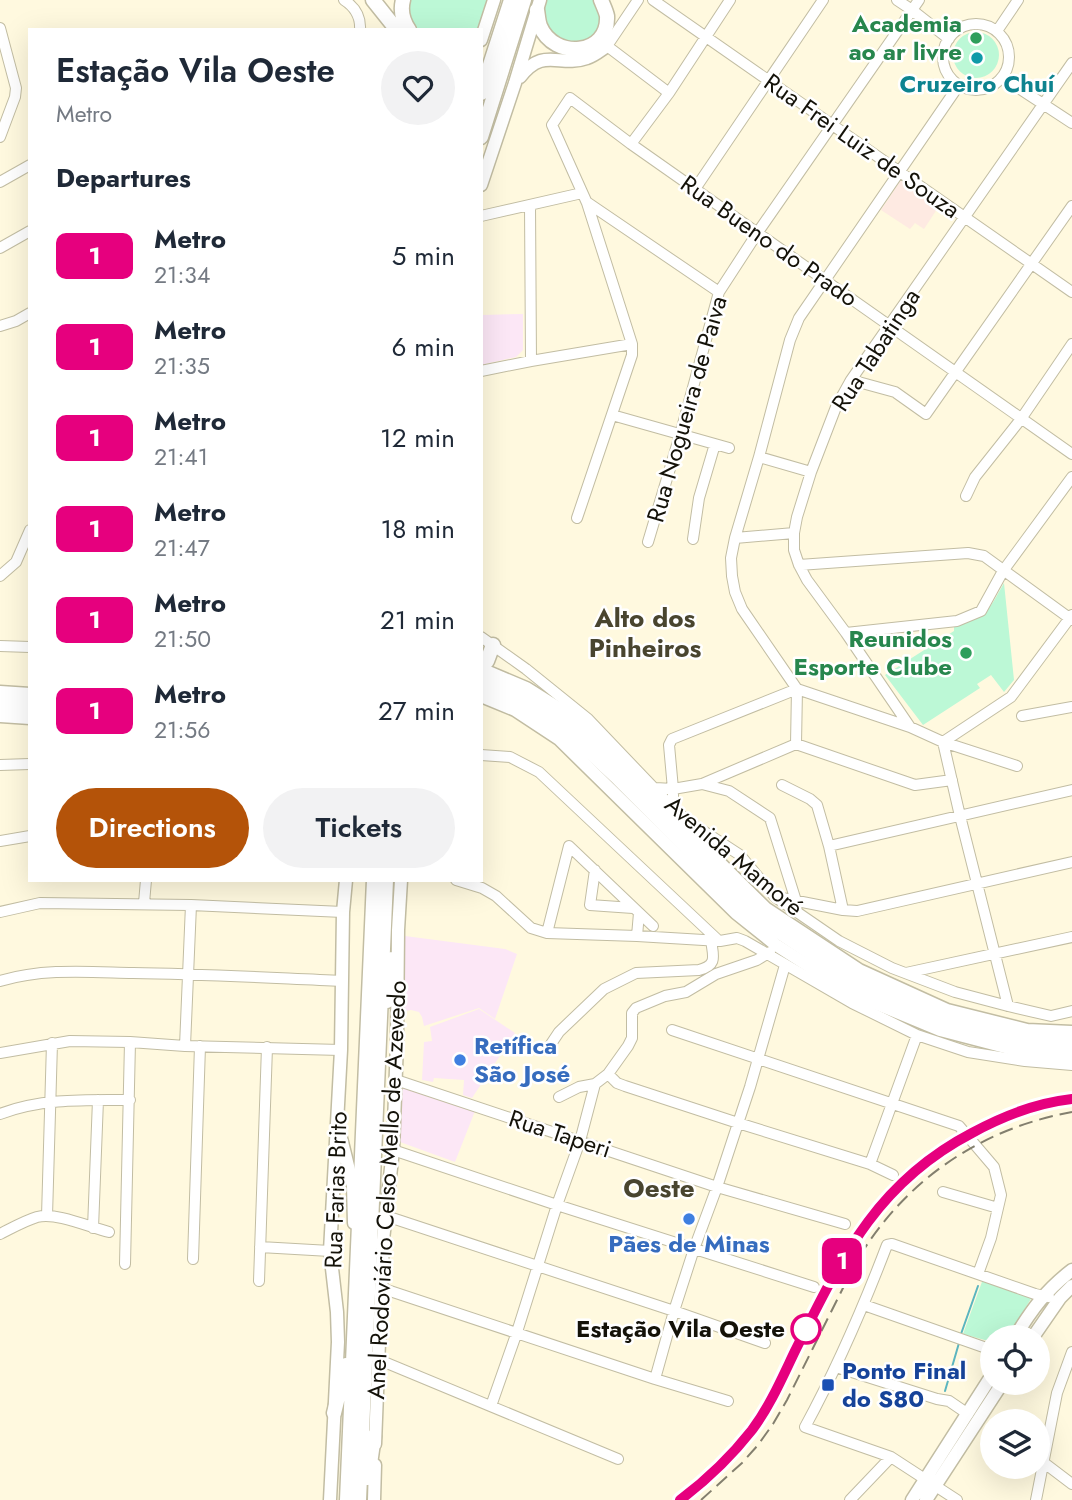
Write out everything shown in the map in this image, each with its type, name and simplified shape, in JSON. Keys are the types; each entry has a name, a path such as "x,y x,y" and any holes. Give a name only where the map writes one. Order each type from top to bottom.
{"highway":[{"path":"373,0 395,28"},
{"path":"403,0 403,20 409,28"},
{"path":"483,87 511,0"},
{"path":"483,132 524,0"},
{"path":"538,5 539,24 544,33 556,44 571,50 587,48 600,39 607,15 601,0"},
{"path":"483,663 487,661 487,641"},
{"path":"483,671 526,689 572,718 765,909 859,971 947,1011 1027,1031 1072,1033"},
{"path":"483,684 521,700 565,729 616,776 742,903 775,929 856,983 943,1020 1026,1042 1072,1045"},
{"path":"0,693 28,695"},
{"path":"0,705 28,706"},
{"name":"Anel Rodoviário Celso Mello de Azevedo","path":"362,1500 371,1223 374,882"},
{"name":"Anel Rodoviário Celso Mello de Azevedo","path":"346,1500 371,1030 386,882"},
{"path":"334,1413 354,1337"},
{"path":"362,1500 374,1436"}],"main road":[{"path":"483,34 494,0"},
{"path":"483,179 538,5"},
{"path":"515,83 527,68 540,60 589,58 607,46"},
{"path":"483,697 515,710 559,739 772,950 851,993 940,1030 1025,1052 1072,1056"},
{"path":"0,716 28,718"},
{"name":"Rua Farias Brito","path":"330,1500 338,1342 330,1251 341,1050 346,882"},
{"name":"Anel Rodoviário Celso Mello de Azevedo","path":"374,1500 380,1288 393,1150 401,882"},
{"path":"371,1030 386,1006 391,959 398,930"},
{"path":"337,1117 353,1186 353,1216 358,1242"},
{"path":"1023,1325 1042,1296 1072,1270"},
{"path":"1041,1325 1072,1286"},
{"path":"926,1500 931,1482 980,1394"},
{"path":"912,1500 931,1482 994,1395"}],"street":[{"path":"344,0 357,12 360,28"},
{"path":"638,0 607,46 669,93"},
{"name":"Rua Frei Luiz de Souza","path":"653,0 1072,292"},
{"path":"631,144 669,93 730,0"},
{"path":"695,189 823,0"},
{"path":"897,0 948,39"},
{"name":"Rua Nogueira de Paiva","path":"648,542 719,292 919,0"},
{"path":"997,31 1018,0"},
{"path":"976,24 997,31 1008,48 1007,68 1002,77 995,84 977,90 959,85 951,78 943,59 948,39 956,31 976,24"},
{"path":"0,28 16,88 0,137"},
{"name":"Rua Tabatinga","path":"910,727 807,580 794,550 797,517 836,407 851,380 1072,63"},
{"path":"1002,77 1072,123"},
{"path":"796,744 797,689 741,609 732,576 735,538 790,340 799,318 959,85"},
{"name":"Rua Bueno do Prado","path":"584,198 552,125 570,98 631,144 1072,454"},
{"path":"0,182 28,166"},
{"path":"577,518 632,355 632,344 584,198"},
{"path":"483,216 530,205 584,198 719,292"},
{"path":"530,205 531,361"},
{"path":"851,380 895,392 926,414 1072,206"},
{"path":"0,248 28,232"},
{"path":"0,326 28,314"},
{"path":"483,372 632,344"},
{"path":"966,496 975,477 1021,419 1072,344"},
{"path":"612,415 729,448"},
{"path":"693,539 699,498 715,444"},
{"path":"759,457 811,472"},
{"path":"846,633 957,621 981,611 1003,571 1072,477"},
{"path":"735,538 794,533"},
{"path":"0,576 16,562 28,535"},
{"path":"799,565 968,553 984,556 1071,618 1011,697 943,742"},
{"name":"Avenida Mamoré","path":"487,641 588,719 673,808 740,855 775,897 839,941 905,974 955,992 1051,1016 1072,1012"},
{"path":"0,646 28,648"},
{"path":"673,808 669,746 672,739 797,689 1017,766"},
{"path":"1022,716 1072,707"},
{"path":"943,742 1007,1006"},
{"path":"655,788 673,789 702,785 796,744 915,785 952,780"},
{"path":"483,755 510,757 539,772 716,941"},
{"path":"0,765 28,764"},
{"path":"702,785 729,791 770,818 796,901"},
{"path":"782,785 817,805 843,910"},
{"path":"829,846 1072,790"},
{"path":"0,841 28,836"},
{"path":"547,933 569,846 653,926"},
{"path":"775,897 858,911 1072,862"},
{"path":"594,870 590,905 636,910"},
{"path":"145,903 146,882"},
{"path":"462,882 496,896 531,928 547,933 716,941 737,938 772,950 785,965 852,1003 917,1035 968,1052 1072,1065"},
{"path":"0,912 40,903 145,903 343,912"},
{"path":"185,1046 191,905"},
{"path":"636,910 637,936"},
{"path":"905,974 1072,937"},
{"path":"549,1047 558,1032 604,989 636,973 708,968 712,963 716,941"},
{"path":"559,1097 579,1087 595,1084 608,1074 632,1038 632,1013 636,1008 665,996 686,992 716,974 757,960 772,950"},
{"path":"656,1379 674,1311 718,1187 785,965"},
{"path":"0,981 53,971 342,981"},
{"path":"672,1030 959,1126 994,1167 1001,1195 991,1238 978,1274"},
{"path":"870,1164 917,1035"},
{"path":"0,1054 70,1041 341,1050"},
{"path":"125,1264 130,1041"},
{"path":"47,1216 52,1043"},
{"path":"193,1259 200,1046"},
{"path":"259,1281 267,1047"},
{"path":"608,1074 617,1083 738,1124 870,1164 893,1175"},
{"name":"Rua Taperi","path":"396,1080 718,1187 845,1224"},
{"path":"491,1406 580,1141 595,1084"},
{"path":"93,1228 98,1100"},
{"path":"0,1114 15,1108 51,1102 130,1100"},
{"path":"393,1150 814,1287"},
{"path":"943,1192 998,1208"},
{"path":"0,1234 35,1218 47,1216 109,1233"},
{"path":"386,1216 765,1343"},
{"path":"957,1500 891,1457 805,1427 864,1305 887,1245 889,1243 1042,1296 1060,1298"},
{"path":"260,1247 330,1251"},
{"path":"380,1288 728,1401"},
{"path":"864,1305 980,1345"},
{"path":"1050,1428 1057,1393 1072,1352"},
{"path":"377,1359 618,1459"},
{"path":"836,1367 949,1401 968,1414"},
{"path":"850,1500 891,1457"},
{"path":"1050,1467 1072,1484"},
{"path":"1036,1500 1040,1479"}],"shaded area":[{"path":"903,177 941,203 924,229 915,223 910,229 881,210"},
{"path":"523,314 523,350 516,357 483,365 483,315"},
{"path":"405,936 505,949 517,954 495,1019 479,1008 424,1026 419,1012 402,1012"},
{"name":"Retífica São José","path":"479,1009 515,1033 472,1098 463,1095 464,1080 422,1080 424,1042 432,1041 430,1027"},
{"path":"401,1087 475,1111 455,1162 400,1142"}],"green space":[{"path":"406,0 489,0 481,28 412,28"},
{"path":"545,0 598,0 603,16 588,40 559,41 542,19"},
{"path":"976,32 993,38 999,55 993,72 976,78 959,72 953,55 959,38"},
{"name":"Reunidos Esporte Clube","path":"1004,583 1014,680 1004,692 991,675 977,684 980,688 923,725 885,675 954,631 954,625 980,616 990,607"},
{"path":"983,1279 1032,1297 1015,1325 980,1325 980,1339 963,1334"}],"waterway":[{"path":"961,1334 978,1286"},
{"path":"945,1391 959,1343"}],"railway":[{"path":"680,1500 727,1459 759,1420 832,1278 849,1249 889,1196 912,1173 972,1133 1020,1111 1072,1099"},
{"path":"701,1500 742,1463 773,1424 856,1262 897,1207 921,1183 975,1146 1006,1131 1072,1112"}],"metro line":[{"name":"1","path":"680,1500 708,1479 752,1429 769,1404 848,1249 899,1184 929,1159 980,1128 1013,1113 1072,1099"}],"place":[{"name":"Academia ao ar livre","path":"976,38"},
{"name":"Cruzeiro Chuí","path":"977,58"},
{"name":"Reunidos Esporte Clube","path":"966,653"},
{"name":"Retífica São José","path":"460,1060"},
{"name":"Pães de Minas","path":"689,1219"},
{"name":"Estação Vila Oeste","path":"806,1329"},
{"name":"Ponto Final do S80","path":"828,1385"}],"district":[{"name":"Alto dos Pinheiros","path":"645,633"},
{"name":"Oeste","path":"659,1188"}]}
